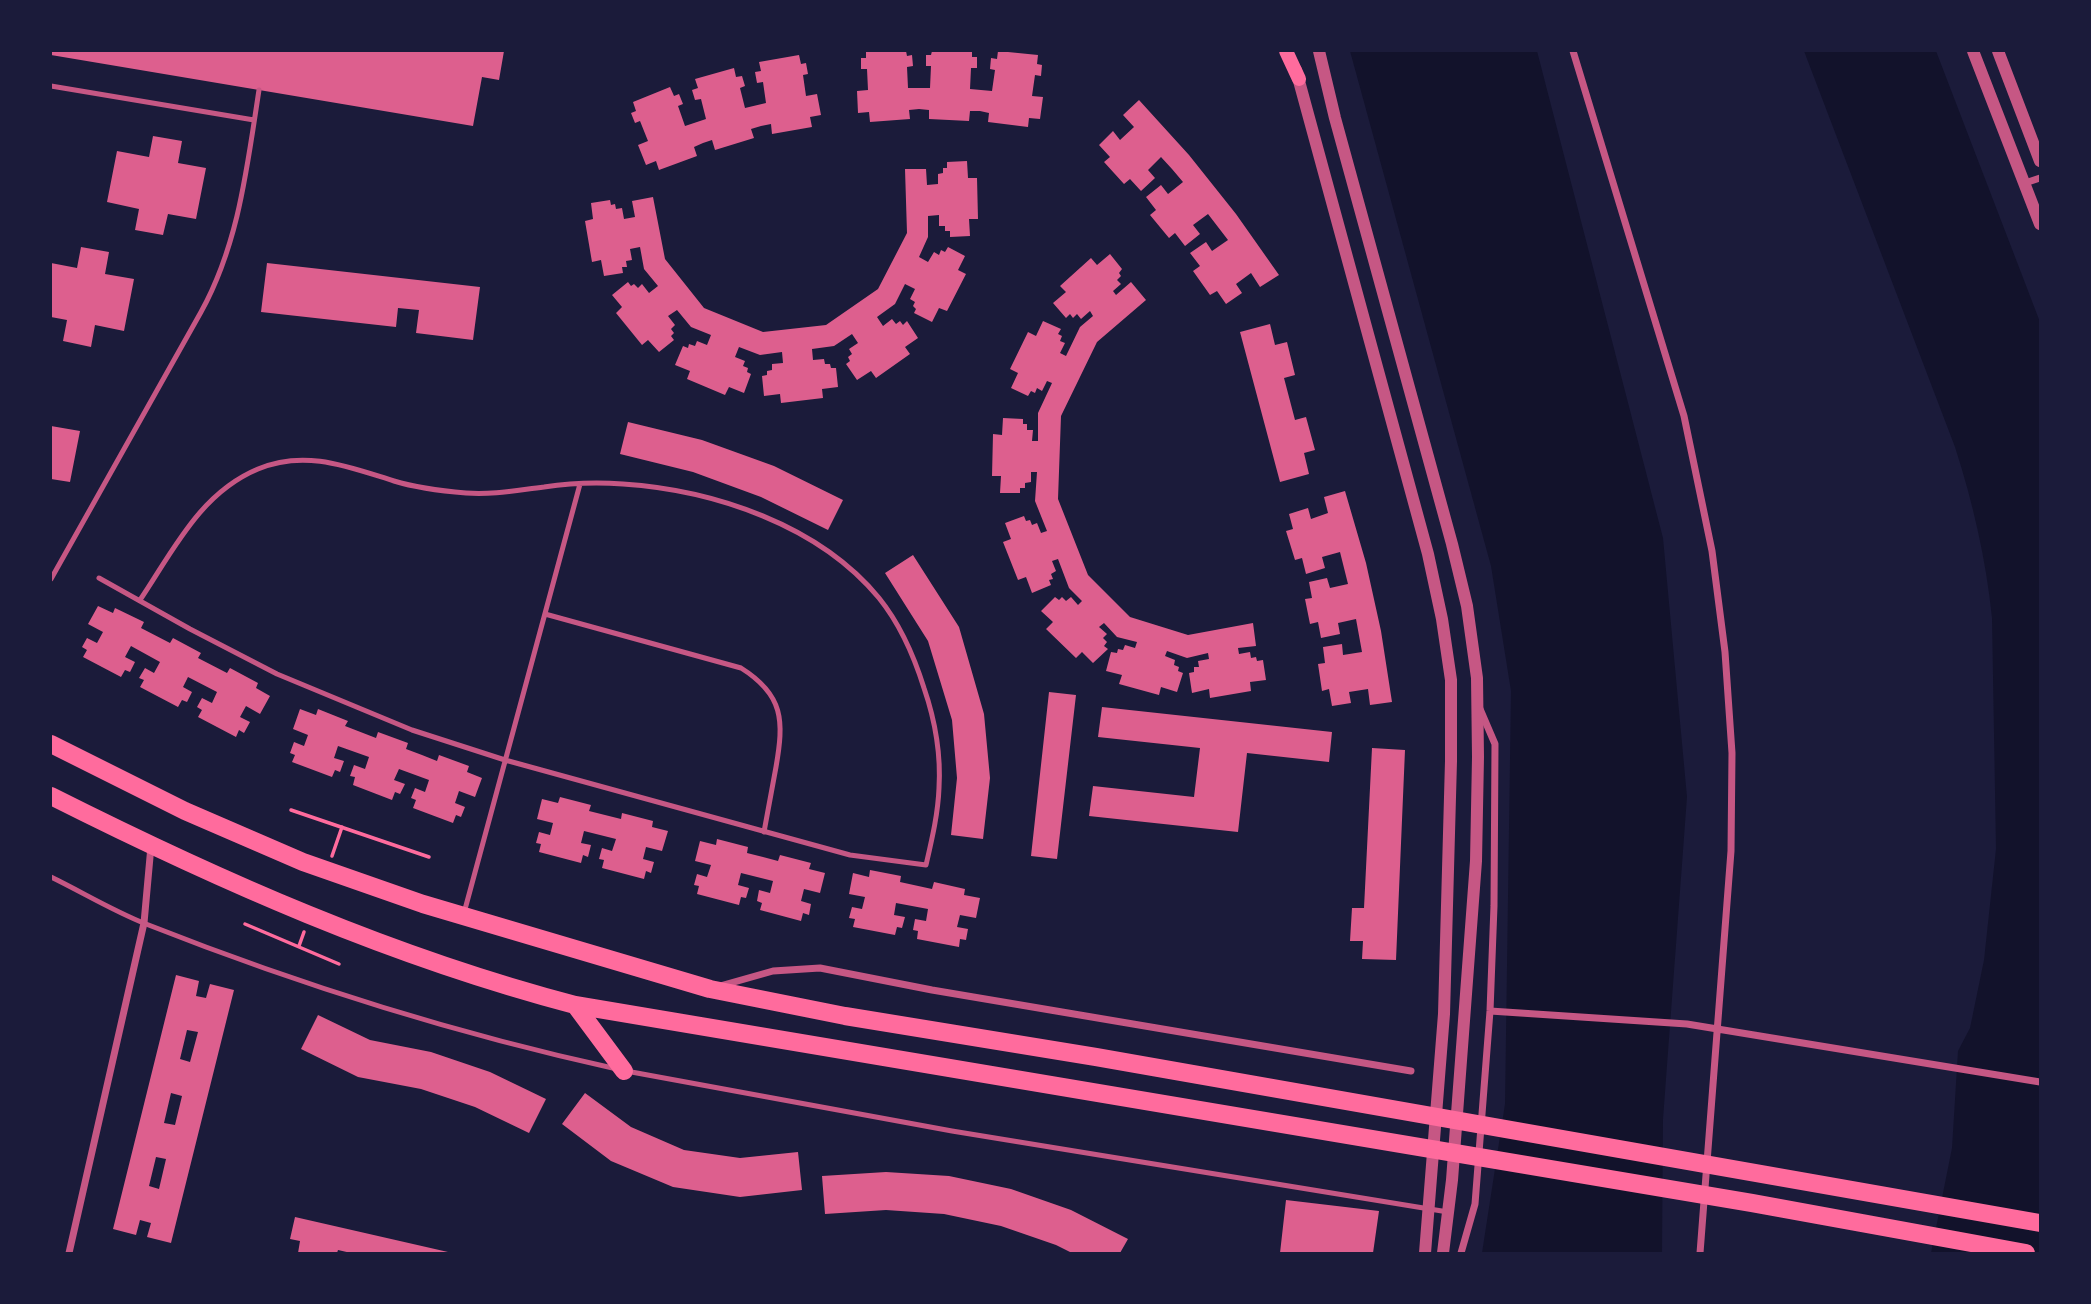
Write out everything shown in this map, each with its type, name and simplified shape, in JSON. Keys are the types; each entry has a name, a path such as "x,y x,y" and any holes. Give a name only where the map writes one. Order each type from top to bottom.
{"highway":[{"path":"51,744 185,811 303,862 463,917 709,989 845,1016 1096,1057 2040,1223"},
{"path":"51,796 255,894 367,939 499,985 575,1005 1752,1203 2026,1253"},
{"path":"575,1005 624,1071"}],"main road":[{"path":"1289,51 1298,79"}],"street":[{"path":"1320,51 1339,131 1452,544 1467,606 1477,678 1476,861 1452,1180 1443,1253"},
{"path":"1573,51 1684,416 1714,563 1730,702 1733,790 1731,851 1700,1253"},
{"path":"1973,51 2040,224"},
{"path":"1998,51 2040,161"},
{"path":"1298,79 1428,554 1442,619 1451,680 1450,861 1444,1014 1425,1253"},
{"path":"2025,183 2040,178"},
{"path":"1461,1253 1475,1204 1486,1077 1494,906 1495,744 1477,702"},
{"path":"69,1253 144,923 151,846"},
{"path":"709,989 773,971 820,968 932,990 1411,1072"},
{"path":"1490,1011 1687,1024 2040,1082"}],"lane":[{"path":"51,86 254,120"},
{"path":"51,579 217,282 236,228 259,90"},
{"path":"99,578 233,652 322,694 412,730 505,760 850,855 926,865 938,800 938,746 931,707 919,669 902,632 879,599 851,569 818,545 782,526 718,501 663,488 622,484 580,484 507,493 470,494 432,490 327,461 293,460 260,468 229,483 204,505 140,600"},
{"path":"463,917 580,484"},
{"path":"545,614 741,668 758,679 772,695 780,714 781,735 764,832"},
{"path":"51,877 144,923 343,995 536,1051 624,1071 952,1131 1448,1212"}],"path":[{"path":"291,810 429,857"},
{"path":"245,923 339,964"}],"shaded area":[{"path":"1350,51 1537,51 1663,538 1687,797 1663,1119 1662,1253 1482,1253 1505,1104 1511,691 1491,566"},
{"path":"1804,51 1936,51 2040,322 2040,1253 1931,1253 1952,1148 1958,1051 1970,1028 1984,960 1996,849 1992,618 1978,531 1955,447"}],"building":[{"path":"51,51 504,51 499,80 482,77 473,126 51,55"},
{"path":"866,51 906,51 907,56 912,55 913,66 907,67 908,88 930,88 931,66 926,66 926,55 931,55 932,51 972,51 972,57 977,57 977,68 971,68 970,89 992,91 995,70 990,69 991,58 997,59 998,51 1038,55 1037,64 1042,65 1041,76 1035,75 1032,96 1043,97 1040,119 1029,118 1028,127 988,122 989,113 970,111 969,121 929,119 929,110 919,109 909,110 910,119 870,122 869,112 858,113 857,91 868,90 867,69 861,69 861,58 866,58"},
{"path":"799,55 801,64 806,63 808,74 803,75 806,96 817,94 821,115 810,117 812,127 772,134 771,124 761,126 751,129 754,138 715,150 712,140 694,147 697,156 659,170 656,161 646,165 638,145 648,141 640,121 635,123 631,113 636,111 633,102 670,87 674,96 679,94 683,104 678,106 685,126 706,119 701,99 695,100 692,90 698,88 695,79 734,68 736,77 742,76 745,86 740,88 745,108 766,103 763,82 757,83 755,72 761,71 759,62"},
{"path":"1139,100 1189,155 1236,214 1279,275 1260,287 1251,273 1236,284 1242,293 1226,304 1217,291 1210,295 1193,271 1200,266 1190,253 1206,242 1212,251 1228,240 1208,214 1193,225 1200,234 1185,246 1175,233 1169,238 1150,215 1156,210 1146,197 1161,185 1168,194 1183,182 1161,157 1148,170 1155,178 1141,191 1130,179 1124,184 1104,162 1110,157 1099,145 1113,131 1120,140 1134,127 1123,115"},
{"path":"153,136 182,141 178,163 206,168 196,219 168,214 163,235 135,230 139,209 107,202 117,151 149,157"},
{"path":"967,161 968,178 977,178 978,219 969,219 970,236 950,237 950,231 945,231 945,226 939,226 939,215 928,216 928,237 919,257 928,262 934,252 939,255 941,250 945,252 948,247 965,256 958,270 966,274 947,311 939,308 932,322 914,313 915,302 910,299 915,289 905,284 895,304 877,317 883,326 892,319 896,324 900,321 903,325 907,321 918,338 905,347 910,354 876,378 871,371 857,380 846,364 852,354 849,349 858,343 852,334 834,346 812,349 813,360 824,359 825,364 836,368 838,387 822,389 823,398 781,403 780,394 764,396 762,376 772,370 772,364 783,363 782,352 760,355 739,347 735,357 745,361 743,366 748,368 747,372 751,374 744,393 729,387 725,395 687,379 690,371 675,365 683,346 695,346 697,341 707,345 711,335 691,327 677,310 668,316 675,325 671,329 674,340 659,352 648,340 642,345 616,313 622,307 612,295 628,282 638,288 642,284 649,293 658,286 644,269 640,247 630,249 632,260 626,261 627,267 622,267 623,273 604,276 601,260 592,262 585,221 593,219 591,203 610,200 616,209 622,208 624,219 635,217 632,201 653,197 665,259 704,308 763,332 826,325 878,289 907,233 905,169 926,169 927,185 938,184 938,174 943,173 943,168 947,168 947,162"},
{"path":"81,247 109,252 105,274 134,279 124,331 95,325 91,347 63,341 67,320 51,317 51,263 77,268"},
{"path":"1110,254 1122,269 1117,280 1121,284 1113,291 1116,295 1131,282 1146,300 1097,342 1061,416 1058,499 1088,575 1130,617 1188,635 1253,623 1256,646 1238,648 1239,654 1250,652 1251,658 1263,660 1266,680 1250,682 1251,691 1210,698 1209,689 1192,693 1189,673 1194,672 1194,667 1199,667 1198,661 1209,659 1208,653 1187,658 1167,651 1165,656 1175,660 1174,665 1183,673 1177,692 1161,687 1159,695 1119,684 1122,675 1106,671 1111,652 1123,650 1125,645 1135,648 1137,642 1117,637 1104,623 1099,627 1107,634 1103,638 1107,642 1104,646 1108,649 1093,663 1082,652 1076,658 1046,629 1053,622 1041,611 1055,597 1059,600 1062,597 1066,601 1071,597 1078,605 1082,601 1069,588 1058,559 1052,561 1056,571 1051,574 1051,585 1032,593 1026,577 1018,580 1003,542 1011,539 1005,523 1024,516 1032,525 1037,523 1041,533 1047,531 1035,501 1037,472 1031,472 1031,482 1025,483 1025,488 1020,488 1020,493 1000,493 1001,476 992,476 993,434 1002,435 1003,418 1023,419 1027,430 1033,430 1032,441 1038,441 1038,413 1052,383 1047,381 1042,391 1037,388 1035,393 1031,391 1028,396 1011,388 1018,373 1010,369 1028,332 1036,336 1043,321 1061,329 1058,334 1062,336 1060,341 1065,343 1060,353 1066,356 1080,327 1093,316 1090,311 1081,319 1077,314 1073,318 1070,314 1066,318 1053,303 1066,292 1060,286 1091,258 1097,265"},
{"path":"267,263 480,287 473,340 416,333 419,310 398,308 396,327 261,312"},
{"path":"1270,324 1275,345 1287,342 1295,375 1284,378 1295,420 1306,417 1315,450 1304,453 1309,474 1280,482 1240,332"},
{"path":"628,422 702,440 774,466 843,500 828,530 761,497 693,472 620,454"},
{"path":"51,426 80,431 70,482 51,479"},
{"path":"1345,491 1366,563 1381,631 1392,702 1370,705 1368,689 1349,692 1351,703 1332,706 1329,689 1322,691 1318,664 1325,663 1323,647 1342,644 1343,655 1362,652 1356,619 1338,623 1340,634 1321,638 1318,622 1310,624 1305,599 1312,598 1309,582 1327,578 1330,588 1348,584 1340,552 1322,557 1325,568 1306,574 1302,558 1295,560 1286,531 1293,529 1289,514 1308,508 1311,519 1328,513 1324,497"},
{"path":"913,555 959,627 984,714 990,778 983,839 951,835 957,778 952,720 928,641 885,573"},
{"path":"98,606 113,613 115,608 144,622 141,628 170,643 173,638 201,653 198,658 227,673 230,668 258,683 256,688 270,696 260,714 246,706 240,717 250,722 244,733 239,730 236,737 198,717 202,710 197,707 202,698 212,703 217,692 188,677 183,687 192,692 187,702 182,700 178,707 140,687 144,680 139,678 145,668 154,673 160,662 131,646 125,657 135,662 130,672 125,670 121,677 83,657 87,650 82,647 87,638 97,643 103,632 88,624"},
{"path":"1049,692 1076,695 1057,859 1031,856"},
{"path":"1102,707 1332,732 1329,762 1247,753 1238,832 1089,816 1093,786 1194,797 1200,748 1098,737"},
{"path":"300,709 316,715 318,709 348,721 345,726 376,738 378,732 408,743 406,749 437,761 439,755 469,766 467,772 482,778 475,797 459,791 455,803 465,807 461,817 456,815 453,823 413,808 416,800 411,798 415,788 425,792 429,780 399,769 394,780 405,784 400,794 395,792 392,800 353,785 355,777 350,776 354,765 365,769 369,757 338,746 334,758 344,761 340,772 335,770 332,777 292,762 295,755 290,753 294,742 304,746 308,735 293,729"},
{"path":"1372,748 1405,750 1396,960 1362,959 1363,941 1350,941 1352,908 1364,908"},
{"path":"560,797 591,805 589,811 621,819 622,813 653,821 652,827 668,831 662,851 646,847 643,859 654,862 651,873 646,871 644,879 602,868 604,860 599,859 602,848 612,851 616,839 584,831 581,843 591,845 588,857 583,855 581,863 539,852 541,844 536,843 539,832 550,835 553,823 537,819 542,799 558,803"},
{"path":"717,839 748,847 747,853 778,861 780,855 811,863 809,869 825,873 820,893 804,889 801,901 811,904 809,915 803,913 801,921 760,910 762,903 757,901 759,890 770,893 773,881 741,873 738,885 749,888 746,898 741,897 739,905 697,894 699,886 694,885 697,874 707,877 711,865 695,861 700,841 716,845"},
{"path":"870,870 901,876 900,882 932,889 934,882 965,889 964,895 980,898 976,918 960,915 957,927 968,929 966,940 960,939 959,947 917,939 918,931 913,930 915,919 926,921 928,909 896,903 894,915 905,917 902,928 897,927 895,935 853,927 855,919 849,918 852,907 862,909 865,897 849,894 853,873 869,877"},
{"path":"176,975 199,981 196,996 206,998 210,984 234,990 171,1243 147,1237 151,1223 140,1220 136,1235 113,1229","holes":["187,1030 198,1032 190,1062 180,1059","171,1093 182,1096 175,1125 164,1123","156,1157 166,1159 159,1189 149,1186"]},
{"path":"318,1015 370,1040 431,1052 490,1072 546,1099 529,1133 475,1107 421,1089 358,1077 301,1049"},
{"path":"585,1093 631,1127 684,1150 740,1158 798,1152 802,1190 740,1197 673,1187 611,1161 562,1124"},
{"path":"886,1172 949,1176 1011,1189 1071,1210 1128,1239 1120,1253 1072,1253 1001,1226 944,1214 886,1210 825,1214 822,1176"},
{"path":"1286,1200 1379,1211 1373,1253 1280,1253"},
{"path":"295,1217 448,1253 351,1253 338,1250 337,1253 298,1253 300,1241 290,1239"}]}
